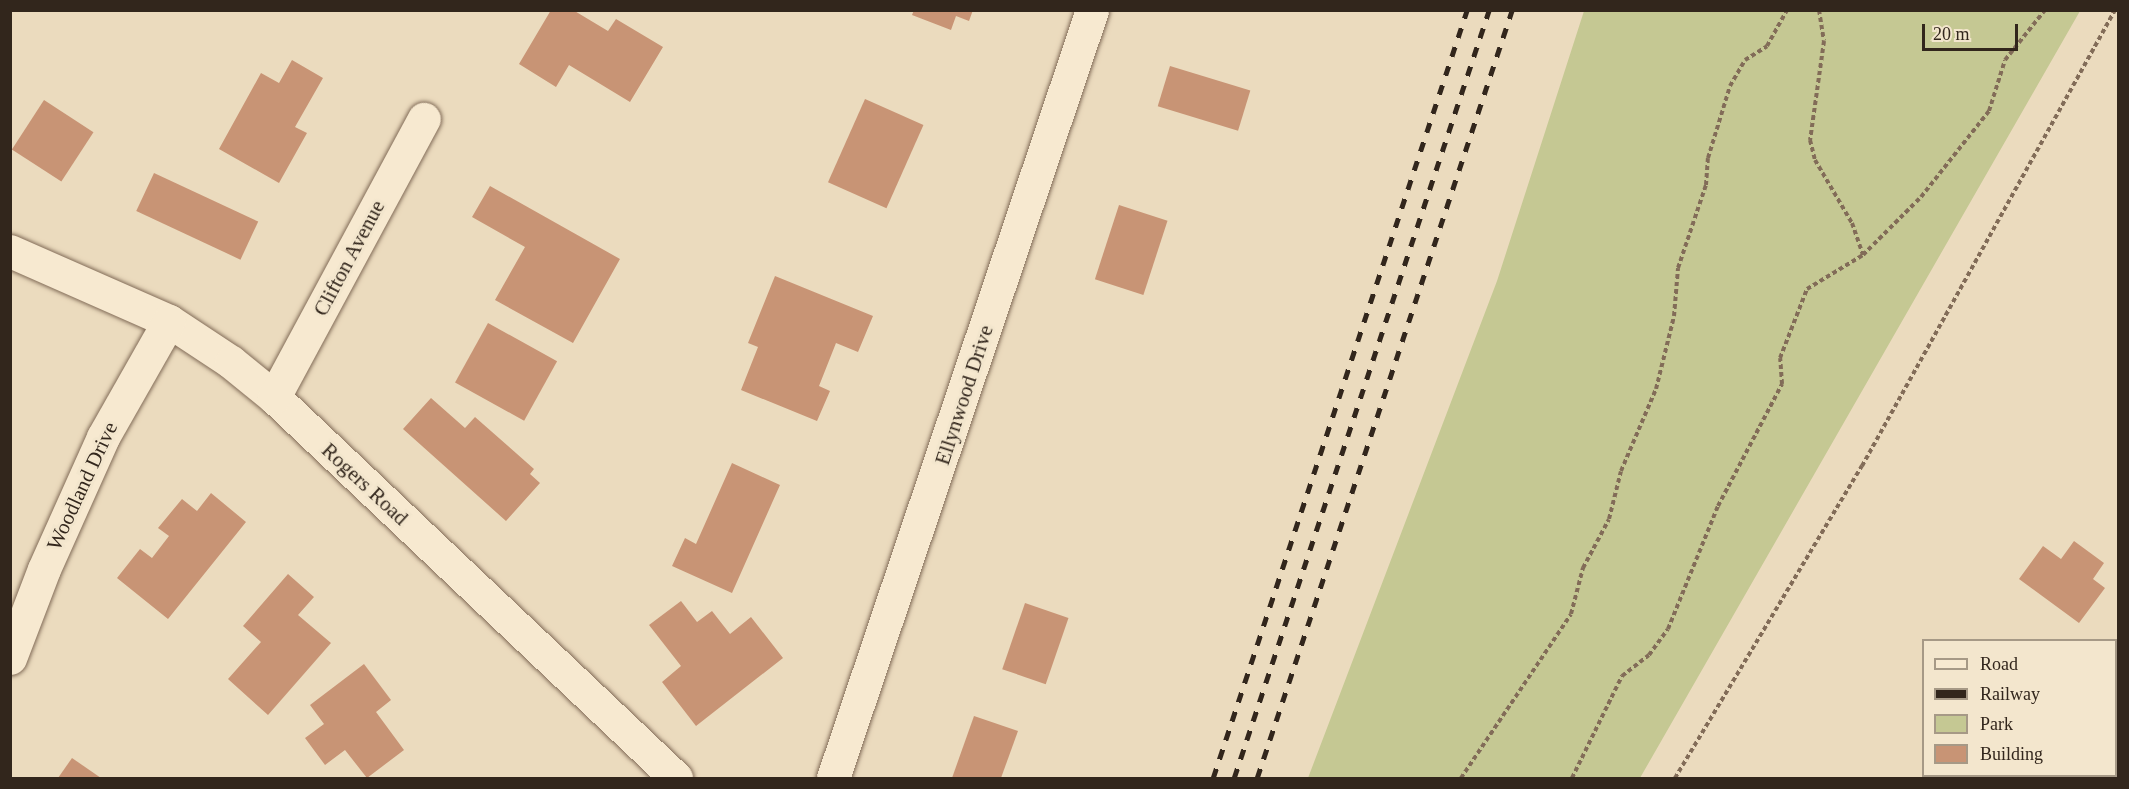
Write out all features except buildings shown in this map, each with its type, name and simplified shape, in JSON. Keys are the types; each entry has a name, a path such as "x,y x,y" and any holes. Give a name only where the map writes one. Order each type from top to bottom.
{"street":[{"name":"Ellynwood Drive","path":"833,778 1092,10"},
{"name":"Clifton Avenue","path":"274,397 424,119"},
{"name":"Rogers Road","path":"10,251 169,321 231,362 274,397 676,778"},
{"name":"Woodland Drive","path":"10,658 44,569 103,437 169,321"}],"path":[{"path":"1461,778 1571,614 1584,568 1609,519 1622,471 1656,389 1674,316 1683,246 1706,185 1708,158 1730,86 1745,60 1767,46 1787,10"},
{"path":"1819,10 1824,41 1810,140 1815,160 1852,223 1863,255"},
{"path":"1572,778 1622,676 1649,656 1668,628 1718,506 1782,384 1780,358 1807,289 1863,255 1921,197 1989,111 2005,60 2045,10"},
{"path":"1675,778 1862,466 2115,10"}],"green space":[{"path":"1584,11 2080,11 1640,778 1308,778 1497,281"}],"railway":[{"path":"1213,778 1467,10"},
{"path":"1234,778 1489,10"},
{"path":"1257,778 1512,10"}]}
